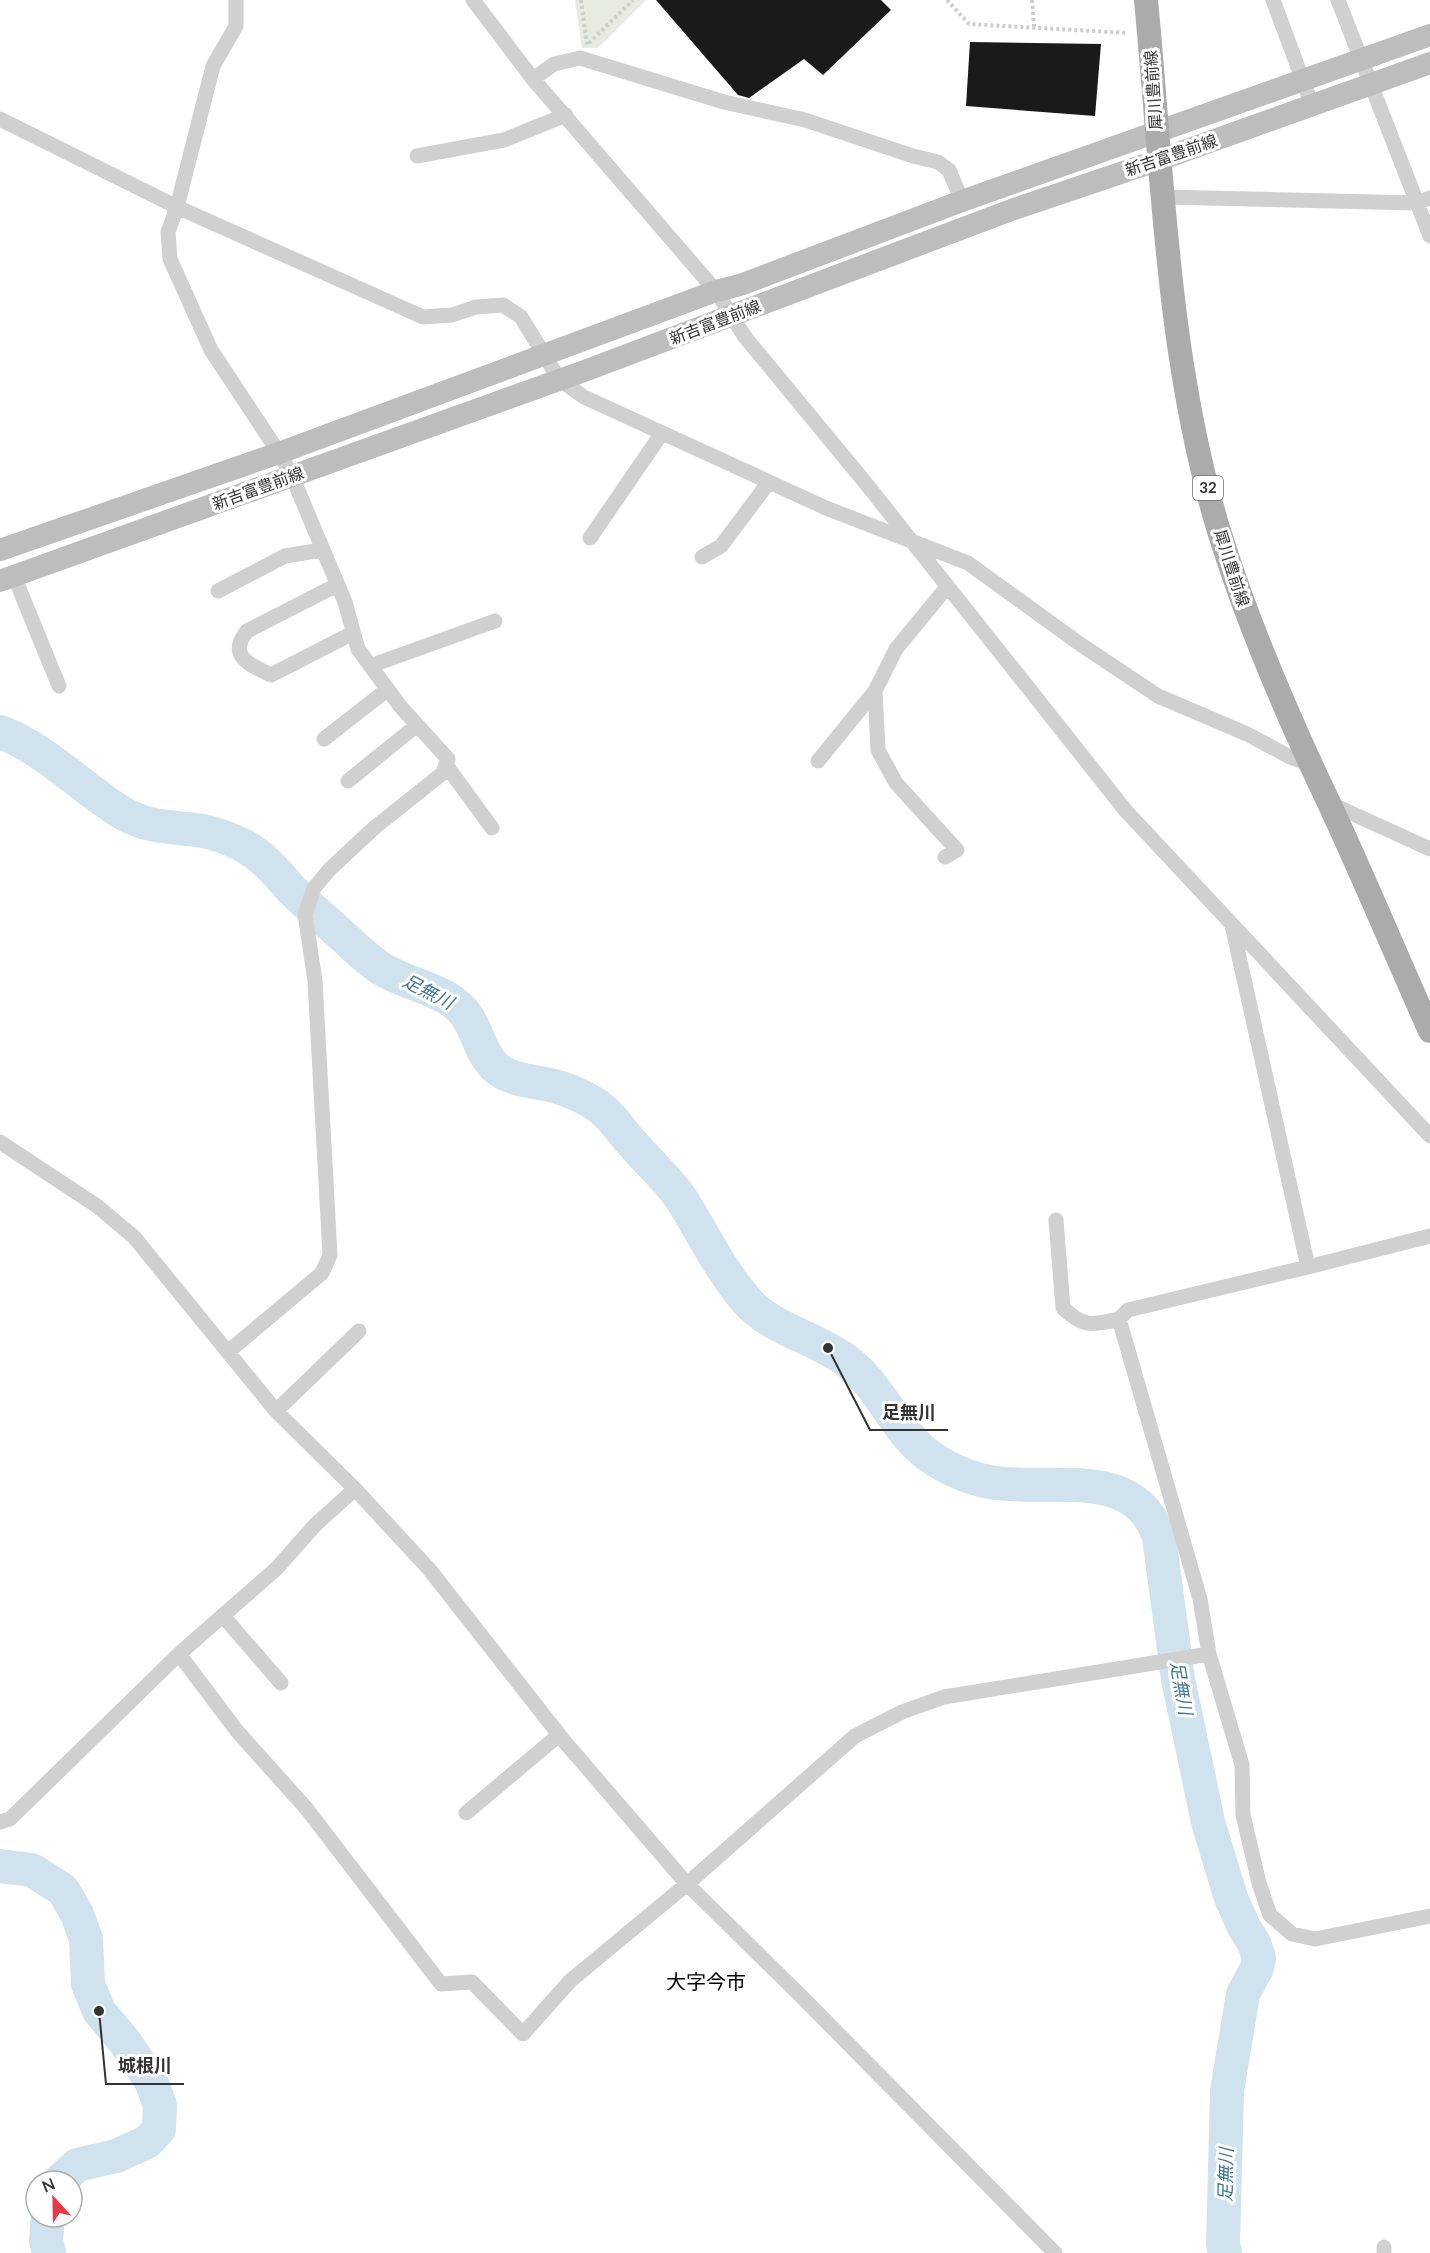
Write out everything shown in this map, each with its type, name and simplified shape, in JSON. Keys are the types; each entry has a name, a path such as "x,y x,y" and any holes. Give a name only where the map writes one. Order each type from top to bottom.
{"main road":[{"name":"犀川豊前線","path":"1146,0 1156,134 1182,368 1198,448 1219,530 1248,615 1309,764 1430,1031"},
{"name":"新吉富豊前線","path":"1,546 279,453 716,291 740,285 962,201 1430,35"},
{"name":"新吉富豊前線","path":"7,579 732,316 1014,208 1159,160 1430,63"}],"street":[{"path":"229,1351 322,1273 330,1255 315,981 305,914 314,888 330,869 374,828 443,773 448,759 417,725 358,649 345,602 292,476 211,350 170,259 168,232 177,207 213,66 236,26 236,0"},
{"path":"473,0 533,79 716,291 745,337 868,486 1126,811 1430,1136"},
{"path":"1273,0 1312,105"},
{"path":"1338,0 1370,84 1423,200 1430,236"},
{"path":"533,79 554,64 580,58 724,102 805,120 913,156 938,162 949,170 962,201"},
{"path":"417,156 504,140 566,116"},
{"path":"0,119 177,207 423,316 452,315 476,307 502,305 521,317 559,379 584,397 826,508 968,563 1080,644 1158,696 1248,734 1290,757 1309,764"},
{"path":"1164,197 1423,200"},
{"path":"590,538 662,433"},
{"path":"702,557 721,546 769,482"},
{"path":"218,591 285,556 322,550"},
{"path":"7,579 59,686"},
{"path":"337,585 247,631 239,640 238,648 245,662 271,675 353,633"},
{"path":"818,761 875,691 896,649 947,587"},
{"path":"370,666 495,621"},
{"path":"324,739 388,689"},
{"path":"875,691 878,750 896,783 957,850 945,857"},
{"path":"348,781 417,725"},
{"path":"446,765 492,828"},
{"path":"1328,802 1430,849"},
{"path":"1232,925 1308,1267"},
{"path":"0,1142 97,1206 134,1237 276,1411 355,1489 429,1569 559,1735 687,1884 800,1994 1045,2247 1055,2253"},
{"path":"1056,1220 1064,1308 1076,1320 1092,1325 1119,1319 1128,1310 1430,1236"},
{"path":"1119,1319 1200,1599 1209,1654 1242,1765 1243,1815 1270,1915 1292,1934 1315,1939 1430,1916"},
{"path":"276,1411 358,1331"},
{"path":"0,1822 10,1819 179,1654 277,1568 315,1525 355,1489"},
{"path":"223,1616 280,1683"},
{"path":"179,1654 237,1731 306,1808 441,1984 472,1982 523,2034 570,1981 687,1884 855,1736 902,1712 944,1697 1209,1654"},
{"path":"466,1813 559,1735"}],"path":[{"path":"582,0 587,45 633,0"},
{"path":"947,0 969,24 1129,33"},
{"path":"1032,0 1034,27"}],"shaded area":[{"path":"575,0 646,0 598,48 582,48"}],"building":[{"path":"656,0 881,0 891,10 823,75 804,59 749,98 738,95"},
{"path":"970,42 1101,44 1095,116 966,106"}],"waterway":[{"name":"足無川","path":"0,732 34,749 108,804 138,821 203,831 234,841 252,850 370,961 392,974 434,991 461,1009 471,1023 485,1054 495,1067 509,1076 570,1091 599,1107 677,1192 720,1264 746,1300 768,1319 847,1361 877,1393 912,1441 930,1456 963,1474 990,1482 1087,1486 1110,1490 1130,1499 1147,1514 1159,1537 1178,1679 1208,1822 1231,1898 1254,1943 1259,1958 1257,1968 1243,1994 1227,2091 1223,2244 1225,2253"},
{"path":"0,1866 32,1870 63,1890 77,1914 86,1939 88,1984 99,2011 125,2042 151,2081 160,2105 159,2129 147,2142 116,2156 77,2165 73,2169"},
{"path":"47,2229 46,2240 49,2253"}],"place":[{"name":"足無川","path":"828,1348"},
{"name":"城根川","path":"99,2011"}],"district":[{"name":"大字今市","path":"706,1982"}]}
